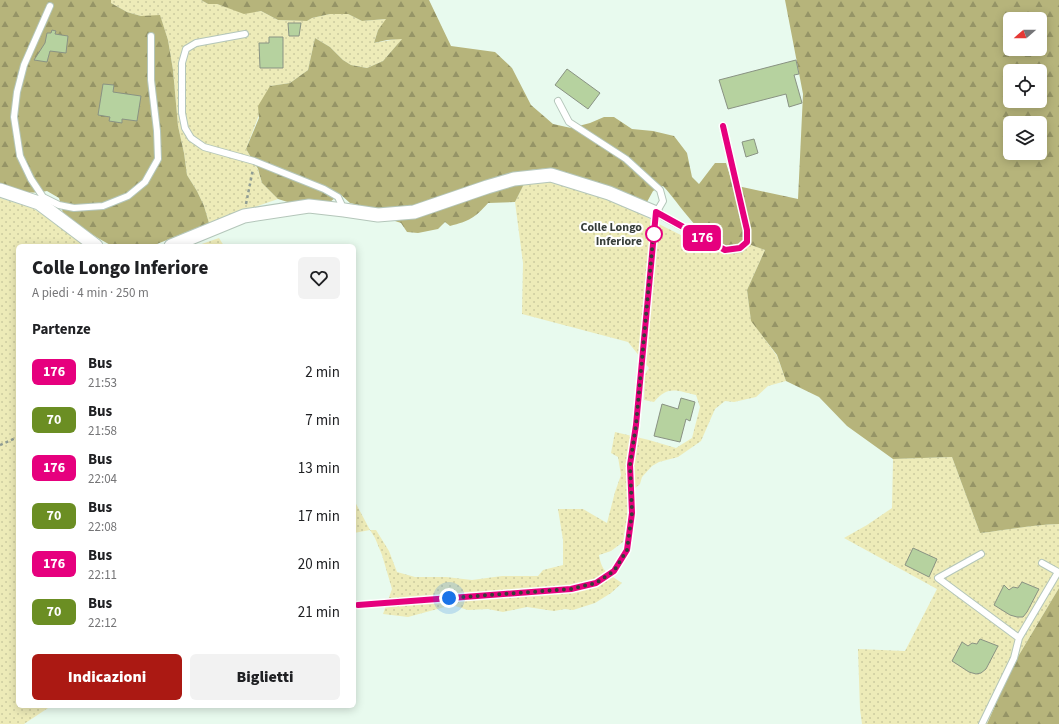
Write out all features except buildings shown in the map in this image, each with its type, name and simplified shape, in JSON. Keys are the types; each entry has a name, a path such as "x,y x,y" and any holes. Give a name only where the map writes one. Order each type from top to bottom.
{"street":[{"path":"176,244 244,216 309,206 378,215 414,212 514,179 551,175 609,193 656,212"},
{"path":"0,190 41,200 94,244"}],"lane":[{"path":"50,6 24,65 17,92 14,117 20,156 41,200 59,206 74,208 102,206 128,196 145,182 158,159 157,132 151,80 151,36"},
{"path":"245,34 196,43 186,49 182,63 182,113 185,128 191,138 204,147 254,161 324,189 338,197 344,210"},
{"path":"358,605 571,589 596,583 614,571 627,550 632,513 630,465 636,425 656,212 663,201 660,190 626,159 570,122 558,101"},
{"path":"656,212 725,250 740,248 747,242 747,230 723,126"},
{"path":"981,554 938,578 1019,638"},
{"path":"982,724 1014,658 1019,638 1058,572 1042,563"}],"path":[{"path":"244,216 254,161"},
{"path":"0,445 16,438"}],"shaded area":[{"path":"111,0 201,0 208,4 217,4 244,13 261,11 278,20 307,21 312,18 330,14 348,14 362,21 387,19 378,30 374,43 403,38 383,61 367,68 351,65 343,60 330,47 315,38 308,70 290,83 270,86 246,149 258,170 262,183 278,199 209,223 204,206 187,175 178,126 173,70 168,40 160,16 141,16 127,12 111,3"},
{"path":"550,168 647,202 644,216 702,245 733,253 742,250 749,244 765,250 747,290 751,320 777,356 786,381 768,386 756,397 734,402 725,401 715,409 701,441 678,457 659,462 652,466 642,477 640,484 628,494 627,518 623,542 611,551 599,555 602,566 606,572 622,583 611,593 595,603 573,610 565,609 554,611 527,607 503,612 488,609 468,610 452,605 408,617 383,614 392,589 382,555 370,530 376,530 389,551 397,572 415,577 446,577 472,580 502,576 538,576 543,570 563,565 563,540 558,509 583,509 607,523 621,475 618,457 611,453 615,432 676,448 692,438 700,407 696,395 678,391 668,391 654,402 644,400 645,374 649,368 628,342 522,314 523,263 515,202 531,170"},
{"path":"0,198 32,208 82,244 16,244 16,708 48,708 24,724 0,724"},
{"path":"219,238 223,244 202,244"},
{"path":"952,457 980,533 1029,526 1059,524 1059,588 1013,665 987,724 862,724 858,649 905,651 937,589 844,538 892,508 893,459"},
{"path":"356,504 370,530 356,533"}],"green space":[{"path":"0,0 111,0 111,3 127,12 141,16 160,15 168,40 173,70 178,126 187,175 204,206 209,223 157,244 108,244 64,217 59,198 47,191 18,191 0,185"},
{"path":"201,0 429,0 451,46 495,52 512,68 531,105 553,124 571,128 590,123 604,117 614,117 632,129 653,131 674,136 687,153 692,177 699,184 715,163 726,163 733,185 798,199 803,94 785,0 1059,0 1059,524 1029,526 980,533 952,457 893,459 847,426 819,397 786,381 777,355 751,321 747,290 765,250 743,242 732,246 721,244 709,238 688,217 663,186 653,191 647,202 550,168 531,170 515,202 488,203 475,216 467,220 450,226 445,222 438,229 418,233 407,232 401,223 395,221 392,209 371,208 350,203 340,194 330,202 294,204 278,199 262,183 258,169 246,149 259,118 258,106 270,86 290,83 308,70 315,38 330,47 343,60 351,65 367,68 383,61 402,39 374,43 378,30 386,19 362,21 348,14 330,14 312,18 307,21 278,20 261,11 244,14 217,4 208,4"},
{"path":"1059,588 1059,724 987,724 1013,665"}],"bus line":[{"name":"176","path":"358,605 571,589 596,583 614,571 627,550 632,513 630,465 636,425 656,212 725,250 740,248 747,242 747,230 723,126"}],"place":[{"name":"Colle Longo Inferiore","path":"654,234"}],"route":[{"path":"449,598 571,589 596,583 614,571 627,550 632,513 630,465 636,425 654,228 654,234"}]}
